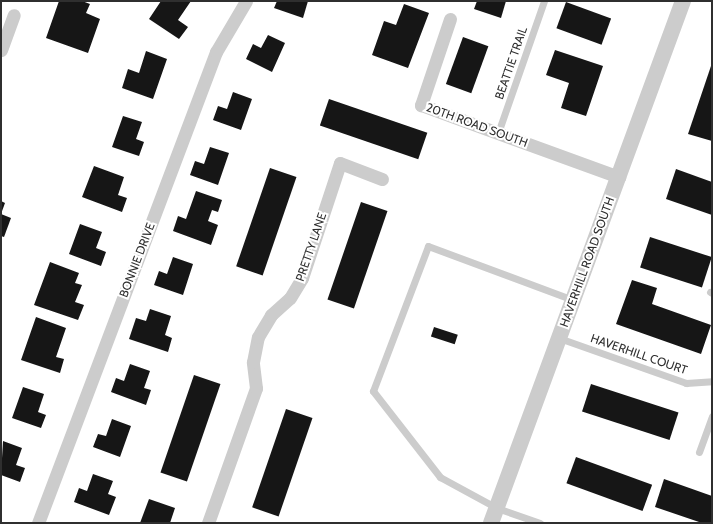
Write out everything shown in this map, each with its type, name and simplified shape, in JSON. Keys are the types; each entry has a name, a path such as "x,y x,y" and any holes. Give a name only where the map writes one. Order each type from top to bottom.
{"street":[{"name":"BONNIE DRIVE","path":"38,523 216,52 246,1"},
{"name":"HAVERHILL ROAD SOUTH","path":"491,523 683,1"},
{"path":"1,50 14,15"},
{"name":"20TH ROAD SOUTH","path":"450,19 421,105 619,177"},
{"name":"PRETTY LANE","path":"208,523 256,388 253,362 258,337 271,315 290,298 302,278 340,163 382,179"}],"lane":[{"name":"BEATTIE TRAIL","path":"498,133 544,1"},
{"path":"540,523 497,508 440,477 373,390 428,246 573,300"},
{"name":"HAVERHILL COURT","path":"559,338 686,383 712,381"},
{"path":"699,452 712,416"}],"building":[{"path":"59,1 82,1 90,4 86,13 100,19 88,53 46,38"},
{"path":"161,1 191,1 178,20 188,27 179,39 149,19"},
{"path":"277,1 308,1 303,18 274,8"},
{"path":"477,1 506,1 501,18 474,9"},
{"path":"566,2 611,18 602,45 556,28"},
{"path":"404,4 429,13 408,68 372,55 384,21 396,25"},
{"path":"268,35 285,43 272,72 246,59 253,44 261,48"},
{"path":"463,37 488,46 471,93 446,84"},
{"path":"555,50 603,66 586,116 561,108 569,83 546,75"},
{"path":"146,51 167,59 153,99 122,88 128,69 139,73"},
{"path":"712,63 712,141 688,134"},
{"path":"233,92 252,99 241,130 213,120 218,106 227,109"},
{"path":"329,99 427,133 418,159 320,125"},
{"path":"123,116 142,122 136,139 144,142 139,156 112,147"},
{"path":"210,147 229,153 218,185 190,175 195,161 204,164"},
{"path":"94,166 124,177 118,195 127,198 122,212 82,197"},
{"path":"270,168 296,177 263,275 236,266"},
{"path":"676,169 712,182 712,215 666,199"},
{"path":"196,191 222,200 218,212 212,210 208,221 218,225 211,245 173,231 178,216 186,219"},
{"path":"1,201 5,203 1,214"},
{"path":"361,202 387,211 354,309 327,299"},
{"path":"1,214 11,218 4,237 1,236"},
{"path":"80,224 102,232 96,248 106,252 101,266 69,254"},
{"path":"650,237 712,257 702,288 640,267"},
{"path":"173,257 193,264 183,295 154,285 159,271 167,274"},
{"path":"50,262 79,273 75,283 82,285 75,302 84,305 78,320 34,305"},
{"path":"632,280 657,288 652,304 711,325 701,354 616,324"},
{"path":"150,309 171,316 165,335 172,338 168,352 129,339 136,318 146,321"},
{"path":"36,317 66,328 56,357 64,359 60,373 21,360"},
{"path":"434,327 458,335 455,344 431,337"},
{"path":"130,364 150,371 144,388 151,390 146,405 111,392 116,378 124,381"},
{"path":"194,375 220,384 187,482 160,472"},
{"path":"591,384 678,412 670,440 582,412"},
{"path":"23,387 44,394 38,412 46,415 41,428 12,418"},
{"path":"286,409 312,418 279,516 252,507"},
{"path":"112,419 131,426 120,457 93,447 98,434 106,436"},
{"path":"3,441 22,448 16,465 25,468 20,482 1,475"},
{"path":"576,457 652,485 643,511 566,483"},
{"path":"93,474 113,481 108,494 116,497 109,515 74,502 79,488 87,491"},
{"path":"664,479 712,496 712,523 702,523 655,507"},
{"path":"149,499 175,508 170,523 140,523"}]}
